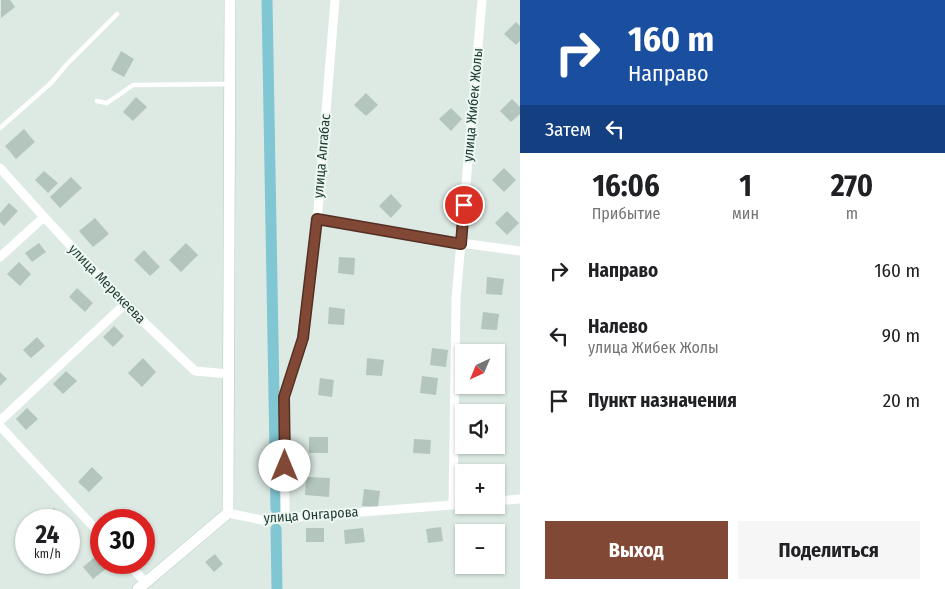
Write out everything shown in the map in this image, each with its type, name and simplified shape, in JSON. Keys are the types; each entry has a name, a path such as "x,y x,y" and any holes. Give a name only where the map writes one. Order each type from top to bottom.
{"street":[{"path":"134,574 142,586 228,513 230,0"},
{"name":"улица Алгабас","path":"285,518 284,397 303,338 317,219 335,0"},
{"name":"улица Жибек Жолы","path":"452,505 456,299 482,0"},
{"name":"улица Мерекеева","path":"0,168 125,304 195,371 229,374"},
{"path":"0,257 44,217"},
{"path":"317,219 461,244 520,251"},
{"path":"0,421 125,304"},
{"path":"0,426 90,523"},
{"path":"505,500 520,499"},
{"name":"улица Онгарова","path":"228,513 262,520 455,505"}],"lane":[{"path":"0,128 51,83 68,63 117,14"},
{"path":"97,101 107,103 133,85 229,84"}],"building":[{"path":"1,0 10,0 15,7 1,18"},
{"path":"516,22 520,26 520,41 516,45 504,34"},
{"path":"121,51 134,59 124,77 111,70"},
{"path":"366,93 378,105 366,116 354,105"},
{"path":"136,97 147,107 133,121 123,112"},
{"path":"512,99 520,107 520,114 511,122 500,111"},
{"path":"451,108 462,119 451,131 439,119"},
{"path":"24,129 35,142 16,159 5,146"},
{"path":"504,168 516,180 504,192 492,180"},
{"path":"44,171 58,183 48,193 35,180"},
{"path":"71,177 82,188 60,208 50,197"},
{"path":"391,194 402,206 391,218 379,206"},
{"path":"9,203 18,211 4,226 0,222 0,213"},
{"path":"507,211 519,223 507,235 495,223"},
{"path":"95,218 109,234 93,247 79,231"},
{"path":"39,243 46,252 32,262 25,253"},
{"path":"186,243 198,255 181,272 169,260"},
{"path":"144,250 160,267 150,276 134,260"},
{"path":"339,257 355,258 354,275 338,273"},
{"path":"19,262 31,274 20,286 7,274"},
{"path":"487,277 504,279 502,295 486,294"},
{"path":"77,288 93,303 85,312 69,297"},
{"path":"329,307 345,309 344,325 328,324"},
{"path":"483,312 499,314 497,330 481,329"},
{"path":"114,326 124,336 113,347 103,337"},
{"path":"37,337 45,346 31,358 23,350"},
{"path":"432,348 448,350 446,367 430,365"},
{"path":"143,358 156,372 142,387 128,373"},
{"path":"367,358 384,360 382,376 366,375"},
{"path":"66,371 77,381 63,394 53,384"},
{"path":"0,372 7,379 0,386"},
{"path":"422,376 438,378 436,395 420,393"},
{"path":"320,378 334,380 332,397 318,395"},
{"path":"27,408 38,419 26,430 16,419"},
{"path":"309,437 328,437 328,453 309,453"},
{"path":"414,439 431,440 430,454 413,453"},
{"path":"92,467 103,478 89,492 78,482"},
{"path":"306,477 330,478 329,497 305,495"},
{"path":"364,489 380,491 378,507 362,506"},
{"path":"441,527 443,541 428,543 426,529"},
{"path":"306,528 324,528 324,542 306,542"},
{"path":"363,528 365,542 345,544 344,530"},
{"path":"215,554 223,564 214,572 205,562"},
{"path":"90,561 90,574 99,574 93,579 83,567"}],"waterway":[{"path":"267,0 276,509"},
{"path":"276,529 277,589"}],"route":[{"path":"285,466 284,397 303,338 317,219 461,244 464,205"}]}
